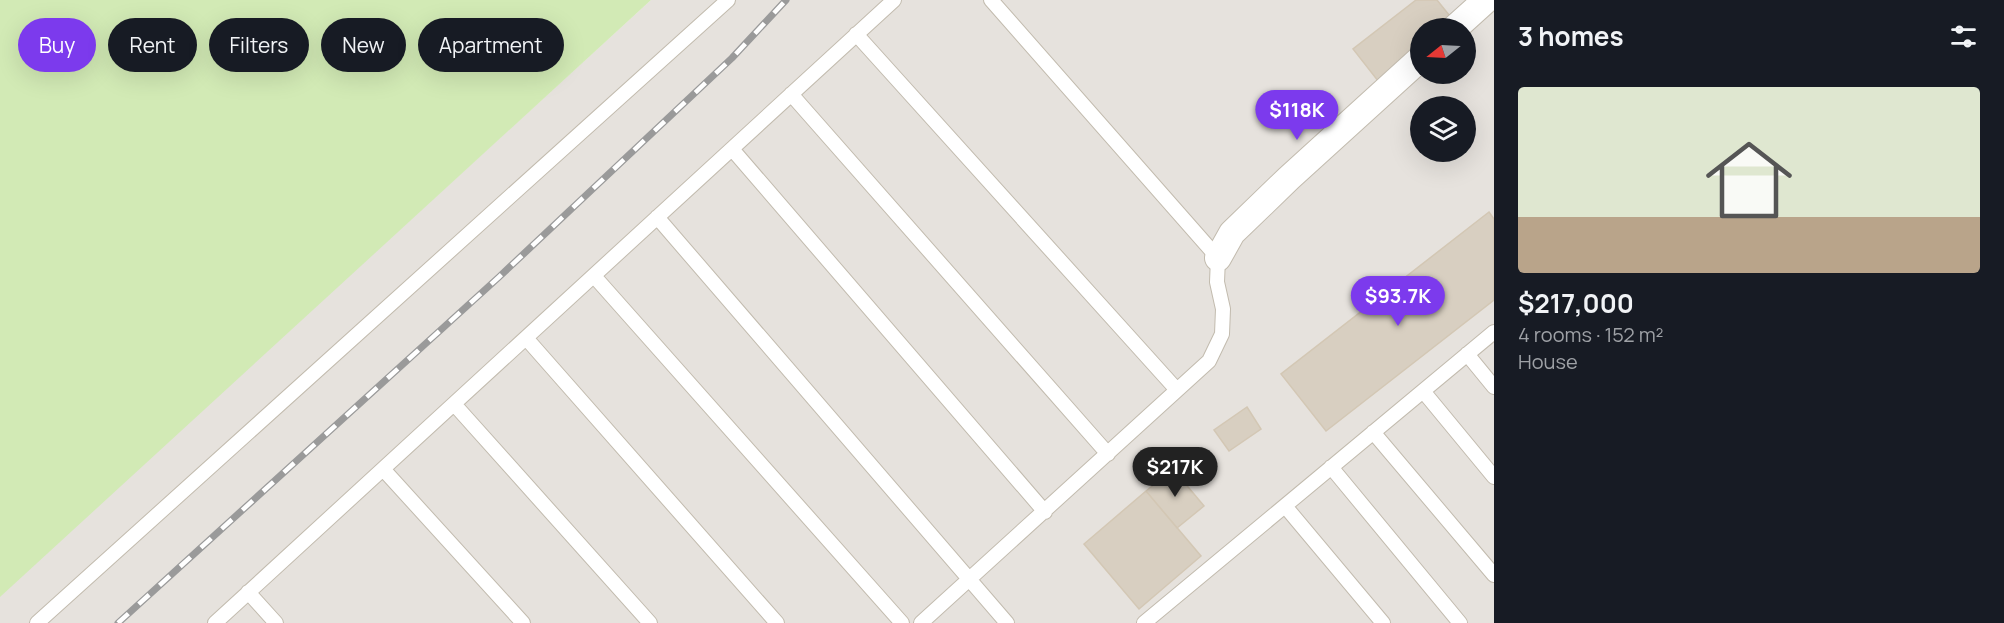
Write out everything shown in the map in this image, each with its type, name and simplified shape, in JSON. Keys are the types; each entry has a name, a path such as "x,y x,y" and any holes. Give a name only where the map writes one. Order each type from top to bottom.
{"street":[{"path":"1466,18 1486,0"},
{"path":"1218,258 1232,234 1265,201 1410,68"}],"lane":[{"path":"37,623 728,0"},
{"path":"215,623 894,0"},
{"path":"921,623 970,581 1209,361 1222,334 1223,309 1217,282 1218,258 991,0"},
{"path":"856,34 1177,390"},
{"path":"791,94 1108,454"},
{"path":"732,149 1045,512"},
{"path":"657,217 1007,623"},
{"path":"594,276 902,623"},
{"path":"1144,623 1494,332"},
{"path":"526,338 777,623"},
{"path":"1467,354 1494,387"},
{"path":"1423,391 1494,477"},
{"path":"454,404 650,623"},
{"path":"1373,432 1494,575"},
{"path":"1331,467 1460,623"},
{"path":"383,469 523,623"},
{"path":"1285,506 1383,623"},
{"path":"248,592 276,623"}],"shaded area":[{"path":"651,0 1494,0 1494,623 0,623 0,595"}],"green space":[{"path":"0,0 651,0 0,597"}],"building":[{"path":"1416,0 1437,0 1452,18 1410,18 1410,63 1382,86 1353,49"},
{"path":"1489,212 1494,219 1494,300 1326,431 1281,374"},
{"path":"1247,407 1261,429 1229,451 1214,430"},
{"path":"1173,469 1204,506 1177,528 1146,491"},
{"path":"1146,491 1201,556 1139,609 1084,544"}],"railway":[{"path":"118,623 499,277 732,58 786,0"}]}
